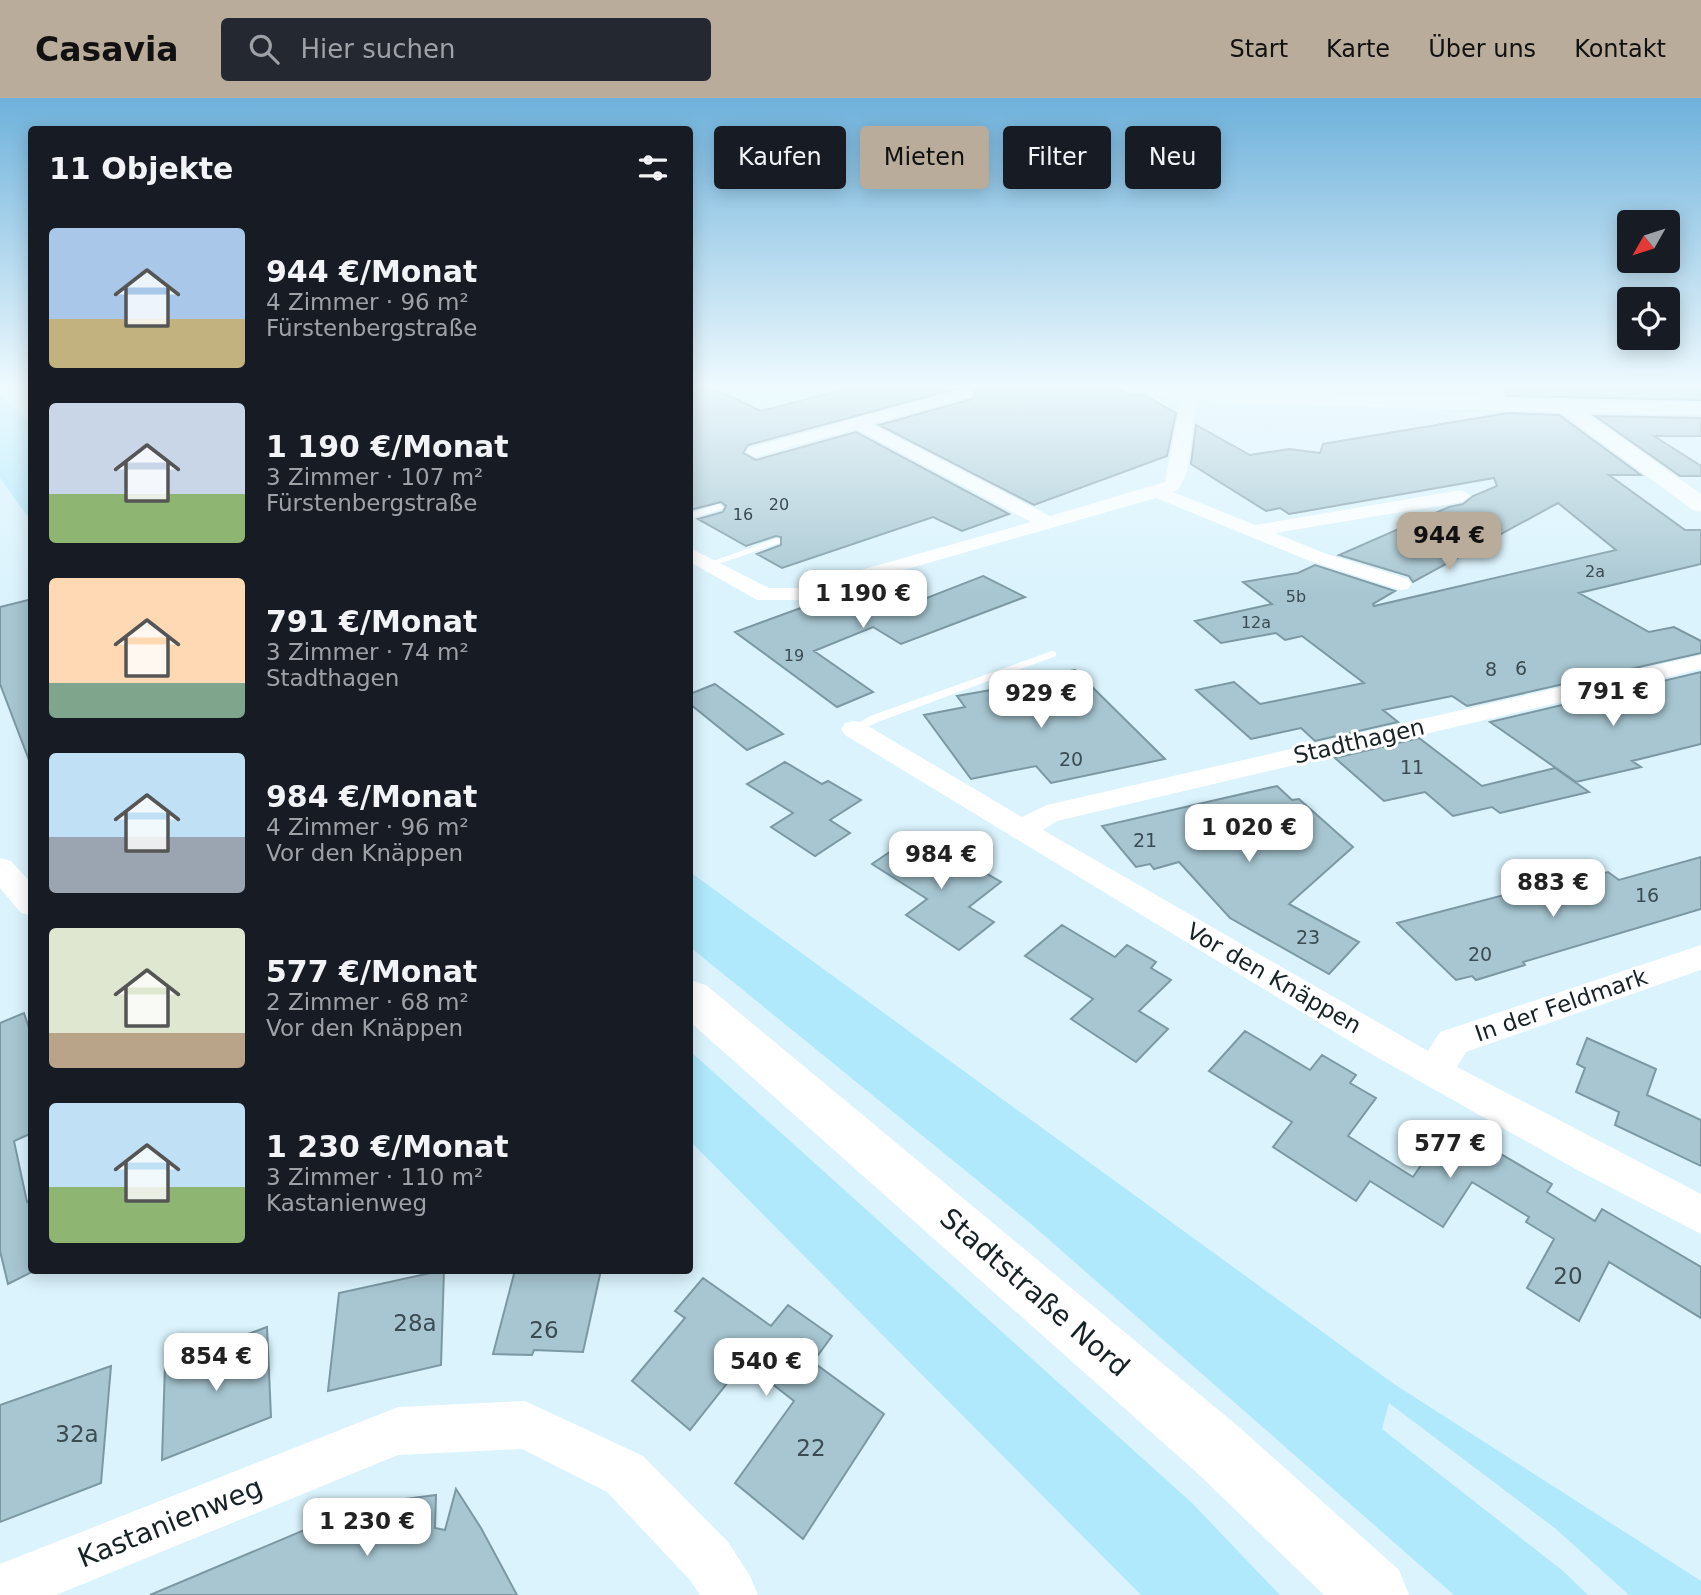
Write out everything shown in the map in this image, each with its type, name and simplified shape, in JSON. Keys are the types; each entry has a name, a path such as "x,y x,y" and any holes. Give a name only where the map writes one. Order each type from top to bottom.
{"main road":[{"name":"Stadtstraße Nord","path":"693,1000 1207,1440 1374,1595"}],"street":[{"path":"918,455 1048,523"},
{"path":"698,559 765,595 780,597 798,594 1157,492 1173,485 1181,455"},
{"path":"1631,455 1701,505"},
{"path":"1157,492 1252,531 1400,584"},
{"path":"1252,531 1462,495"},
{"name":"Stadthagen","path":"1022,830 1047,814 1701,662"},
{"name":"Vor den Knäppen","path":"854,729 1434,1071 1611,1170 1701,1215"},
{"path":"0,868 28,900"},
{"name":"In der Feldmark","path":"1434,1071 1453,1042 1701,957"},
{"name":"Kastanienweg","path":"0,1591 398,1431 525,1425 625,1474 709,1562 731,1595"}],"lane":[{"path":"693,515 719,507"},
{"path":"698,559 777,541"},
{"path":"854,729 874,719 1052,654"}],"shaded area":[{"path":"0,455 28,455 28,517 0,478"},
{"path":"693,874 1394,1384 1701,1581 1701,1595 1629,1595 1556,1529 1389,1403 1382,1429 1563,1571 1588,1595 1454,1595 1030,1223 693,949"},
{"path":"693,1054 1192,1503 1280,1595 1141,1595 693,1144"}],"building":[{"path":"693,455 746,455 756,460 774,455 899,455 1009,514 962,531 933,517 782,568 757,554 781,545 781,537 776,536 746,546 698,519 723,512 726,506 721,502 693,509"},
{"path":"937,455 1167,455 1167,456 1034,505"},
{"path":"1192,455 1613,455 1641,475 1609,475 1685,530 1701,530 1701,564 1579,593 1649,632 1674,627 1701,641 1701,653 1467,706 1452,696 1383,710 1398,722 1315,741 1301,728 1251,739 1196,690 1234,682 1260,704 1364,683 1302,636 1285,640 1276,633 1221,643 1195,621 1272,604 1243,582 1298,573 1315,565 1395,591 1373,604 1374,606 1616,550 1558,503 1413,582 1409,576 1339,555 1449,507 1463,504 1473,496 1497,486 1494,478 1289,514 1280,508 1266,511 1191,464"},
{"path":"1650,455 1684,455 1701,466 1701,476 1680,476"},
{"path":"983,576 1025,597 901,644 873,627 814,651 873,692 837,707 735,632 858,587 896,610"},
{"path":"28,600 28,757 0,684 0,607"},
{"path":"1075,670 1165,759 1051,783 1036,766 971,779 924,715 965,707 957,696 1013,686 1010,682"},
{"path":"1701,672 1701,744 1632,761 1641,767 1576,782 1490,722"},
{"path":"715,684 783,734 747,750 693,706 693,693"},
{"path":"1419,738 1482,786 1555,768 1589,792 1500,813 1492,807 1453,816 1425,792 1384,801 1335,758"},
{"path":"785,762 822,784 828,781 861,800 830,820 850,833 815,856 771,827 793,813 747,784"},
{"path":"1277,786 1292,800 1299,799 1353,847 1289,904 1359,942 1329,974 1230,918 1179,862 1154,869 1150,864 1136,867 1102,826"},
{"path":"912,837 955,863 961,859 1001,882 969,907 994,922 959,950 906,915 927,899 872,864"},
{"path":"1701,857 1701,909 1523,962 1525,965 1476,980 1472,976 1456,980 1397,923 1523,890 1528,894 1608,872 1619,880"},
{"path":"1062,925 1115,957 1127,945 1156,962 1151,968 1171,980 1139,1011 1168,1029 1136,1062 1071,1019 1093,999 1025,956"},
{"path":"24,1013 28,1025 28,1135 14,1141 28,1202 28,1274 8,1284 0,1251 0,1023"},
{"path":"1245,1031 1310,1070 1322,1055 1356,1075 1350,1083 1376,1098 1348,1136 1413,1177 1432,1149 1452,1161 1470,1136 1552,1184 1547,1192 1595,1221 1602,1209 1701,1267 1701,1318 1609,1262 1579,1321 1527,1288 1554,1239 1526,1222 1529,1217 1472,1182 1443,1227 1370,1181 1356,1201 1273,1147 1292,1122 1209,1071"},
{"path":"1587,1038 1656,1069 1647,1095 1701,1120 1701,1166 1615,1125 1619,1112 1576,1092 1585,1068 1577,1064"},
{"path":"426,1274 444,1274 441,1365 328,1391 339,1293"},
{"path":"514,1274 600,1274 583,1352 534,1350 532,1355 493,1354"},
{"path":"703,1278 771,1326 788,1305 832,1336 813,1362 884,1414 803,1539 735,1483 794,1401 744,1362 690,1430 632,1381 685,1318 675,1311"},
{"path":"267,1327 271,1417 162,1460 165,1365"},
{"path":"111,1366 101,1483 0,1522 0,1405"},
{"path":"456,1489 481,1528 517,1595 150,1595 340,1515 390,1501 436,1495 435,1528 445,1530"}]}
